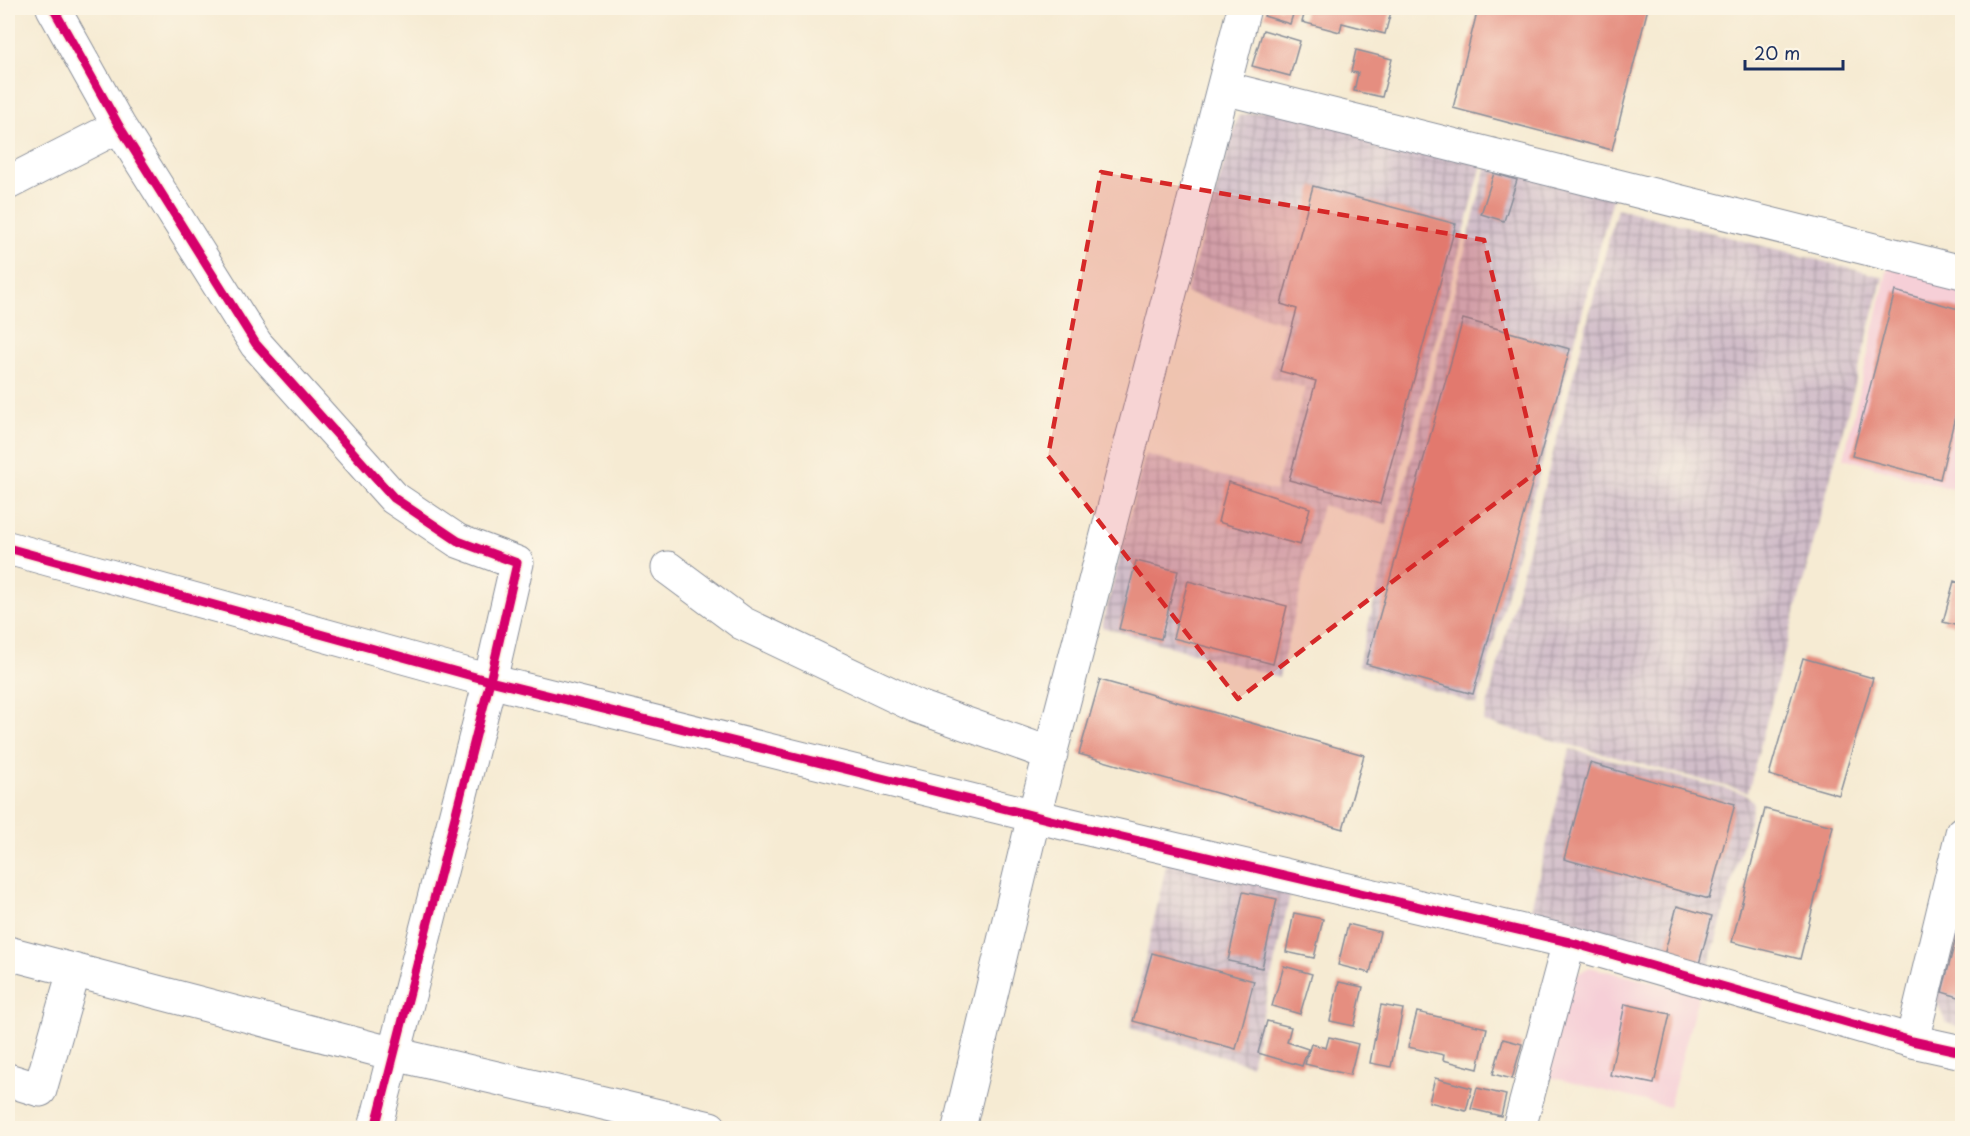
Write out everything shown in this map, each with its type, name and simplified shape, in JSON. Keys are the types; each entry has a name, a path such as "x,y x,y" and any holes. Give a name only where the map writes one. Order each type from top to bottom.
{"street":[{"path":"959,1128 1034,816 1244,8"},
{"path":"62,12 119,126 256,344 394,498 458,542 517,563 490,681 375,1128"},
{"path":"1224,88 1962,272"},
{"path":"8,183 119,126"},
{"path":"8,548 490,681 1034,816 1569,942 1912,1041 1962,1052"},
{"path":"668,568 742,623 916,706 1051,754"},
{"path":"1912,1041 1962,833"},
{"path":"1519,1128 1569,942"},
{"path":"8,953 394,1054 710,1128"},
{"path":"8,1080 40,1090 74,971"}],"highlighted area":[{"path":"1101,172 1484,240 1539,470 1238,699 1048,456"}],"shaded area":[{"path":"1271,109 1483,161 1387,524 1322,505 1279,677 1102,627 1145,454 1275,491 1305,388 1270,377 1285,323 1186,293 1238,116"},
{"path":"1487,165 1613,198 1477,705 1358,665"},
{"path":"1617,208 1883,277 1748,792 1483,722"},
{"path":"1890,258 1962,276 1962,492 1844,458"},
{"path":"1570,749 1746,794 1754,803 1708,969 1528,921"},
{"path":"1168,857 1291,891 1251,1065 1130,1028"},
{"path":"1962,886 1962,1027 1946,1023 1935,998"},
{"path":"1589,967 1699,993 1669,1107 1546,1076 1573,977"}],"building":[{"path":"1267,8 1295,8 1290,24 1264,16"},
{"path":"1306,8 1392,8 1385,34 1342,23 1340,32 1302,22"},
{"path":"1478,8 1648,8 1612,150 1453,108"},
{"path":"1263,30 1300,41 1290,76 1252,66"},
{"path":"1356,50 1392,59 1382,97 1354,91 1358,73 1351,72"},
{"path":"1494,173 1517,180 1504,221 1481,214"},
{"path":"1313,186 1456,224 1380,504 1289,480 1316,381 1280,371 1297,309 1281,304"},
{"path":"1895,291 1962,310 1962,388 1940,479 1852,456"},
{"path":"1463,319 1570,349 1473,694 1366,664"},
{"path":"1228,482 1310,508 1300,545 1218,522"},
{"path":"1136,561 1178,571 1161,639 1119,629"},
{"path":"1188,581 1287,606 1273,664 1173,638"},
{"path":"1954,581 1962,584 1962,627 1943,622"},
{"path":"1803,658 1873,678 1839,795 1769,775"},
{"path":"1100,680 1364,755 1343,829 1079,754"},
{"path":"1590,763 1735,804 1709,899 1564,859"},
{"path":"1765,809 1833,826 1800,959 1732,942"},
{"path":"1243,892 1277,899 1262,968 1228,961"},
{"path":"1677,906 1712,916 1699,964 1664,955"},
{"path":"1294,913 1323,919 1314,958 1286,952"},
{"path":"1962,915 1962,998 1942,992"},
{"path":"1348,924 1380,932 1370,973 1338,965"},
{"path":"1152,953 1254,981 1236,1049 1133,1021"},
{"path":"1284,966 1312,974 1300,1014 1272,1006"},
{"path":"1339,982 1363,987 1354,1026 1330,1021"},
{"path":"1625,1004 1670,1014 1654,1084 1610,1075"},
{"path":"1381,1005 1403,1009 1391,1067 1370,1063"},
{"path":"1417,1012 1487,1028 1478,1069 1443,1060 1444,1055 1408,1047"},
{"path":"1267,1021 1291,1027 1287,1042 1308,1049 1302,1066 1258,1053"},
{"path":"1329,1037 1358,1044 1350,1075 1305,1064 1311,1044 1326,1048"},
{"path":"1503,1039 1522,1044 1512,1079 1493,1074"},
{"path":"1435,1078 1472,1088 1466,1111 1429,1102"},
{"path":"1477,1088 1506,1095 1501,1116 1471,1109"}],"cycle path":[{"path":"53,8 119,126 256,344 394,498 458,541 517,563 490,681 375,1128"},
{"path":"8,548 490,681 1063,823 1569,942 1912,1041 1962,1052"}]}
